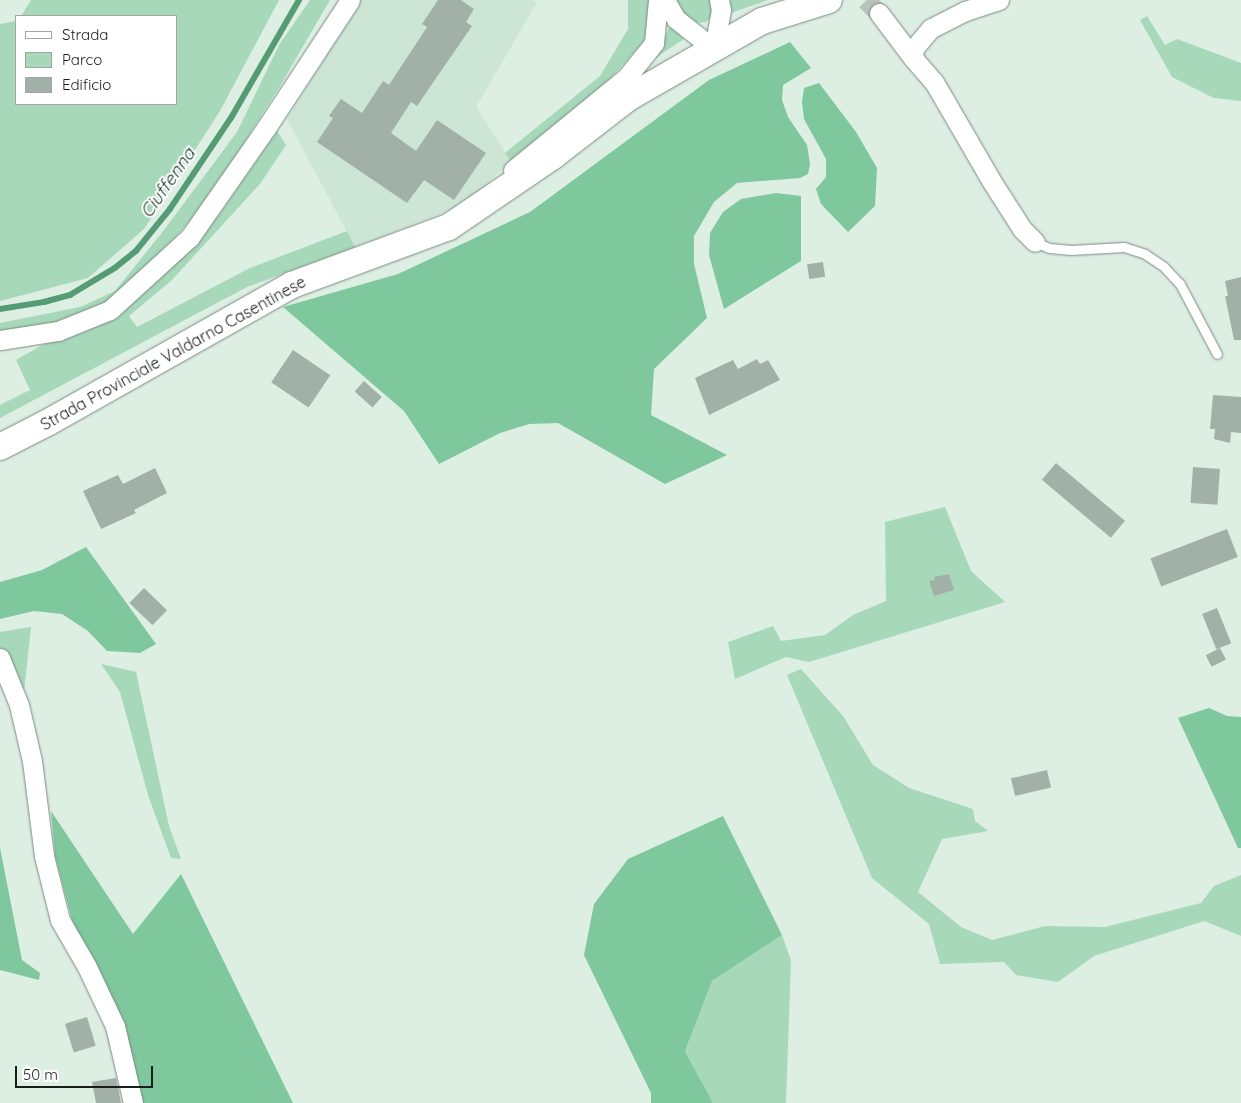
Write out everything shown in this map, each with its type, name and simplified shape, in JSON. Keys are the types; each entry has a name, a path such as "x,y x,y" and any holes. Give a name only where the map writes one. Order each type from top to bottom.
{"main road":[{"name":"Strada Provinciale Valdarno Casentinese","path":"0,446 56,418 292,285 449,226 554,156 628,98 762,21 829,0"}],"street":[{"path":"0,340 58,331 110,310 190,237 266,128 350,0"},
{"name":"Strada Provinciale Valdarno Casentinese","path":"485,203 511,172 626,78 654,43 658,0"},
{"path":"665,0 676,19 714,49 721,10 719,0"},
{"path":"913,58 914,48 931,28 965,11 999,0"},
{"path":"879,13 934,82 992,182 1022,229 1035,242"},
{"path":"0,658 19,705 32,761 44,856 60,920 87,967 115,1026 133,1103"}],"lane":[{"path":"1035,242 1050,248 1072,250 1124,247 1145,254 1164,268 1180,284 1217,354"}],"shaded area":[{"path":"361,0 532,0 537,2 476,107 511,161 465,204 355,247 287,119"}],"green space":[{"path":"31,0 279,0 220,111 144,229 88,278 0,301 0,24 15,21 15,105 178,105 178,15 22,15"},
{"path":"310,0 330,0 280,86 210,197 154,262 108,304 56,326 0,334 0,323 80,307 115,291 164,230 237,132 279,45"},
{"path":"628,0 653,0 644,41 609,80 511,161 505,153 600,76 628,29"},
{"path":"674,0 713,0 711,17 706,22 696,23 684,18"},
{"path":"728,0 768,0 731,13"},
{"path":"1147,16 1165,45 1177,39 1241,63 1241,101 1214,98 1172,77 1140,20"},
{"path":"670,26 684,39 655,58"},
{"path":"790,42 811,68 783,85 782,100 788,117 807,145 810,164 808,174 800,178 737,183 714,202 694,236 694,264 707,318 654,369 651,415 727,455 665,484 558,423 529,424 500,433 439,464 404,411 283,307 398,274 530,212 709,80"},
{"path":"819,83 856,132 877,168 875,206 848,232 821,204 816,189 826,177 826,159 804,119 802,102 804,88"},
{"path":"277,131 286,145 260,184 171,281 129,316 137,327 250,268 347,231 355,247 247,287 0,418 0,405 30,390 16,360 153,282 220,213"},
{"path":"776,193 801,196 801,261 724,309 709,255 710,233 723,212 741,199"},
{"path":"945,507 971,571 1005,602 809,662 786,657 735,679 728,642 773,626 781,641 825,635 853,615 886,601 885,522"},
{"path":"86,547 156,644 140,653 107,651 88,631 62,614 34,611 0,619 0,582 42,570"},
{"path":"31,627 23,701 9,661 0,648 0,632"},
{"path":"101,664 136,672 169,826 181,859 171,858 148,795 120,692"},
{"path":"801,669 843,716 873,765 909,788 973,809 975,821 988,831 942,839 918,892 961,927 992,940 1045,926 1105,927 1201,903 1214,886 1241,875 1241,936 1204,921 1094,956 1058,982 1016,975 1004,962 940,964 929,924 872,878 787,675"},
{"path":"1209,708 1227,716 1241,717 1241,848 1238,848 1178,718"},
{"path":"51,811 133,934 181,874 293,1103 141,1103 75,931 55,856"},
{"path":"723,816 782,935 712,981 685,1051 713,1103 651,1103 651,1093 584,955 594,904 628,859"},
{"path":"0,848 22,960 40,973 39,980 0,970"},
{"path":"782,935 791,960 786,1103 713,1103 685,1051 712,981"}],"building":[{"path":"438,0 461,0 474,9 466,22 472,26 417,106 411,102 391,133 416,151 437,120 486,153 454,200 424,180 407,203 317,142 333,118 329,116 341,99 362,113 383,81 389,85 427,27 422,24"},
{"path":"823,262 825,277 809,279 807,264"},
{"path":"1241,277 1241,340 1234,340 1225,296 1228,296 1225,281"},
{"path":"293,350 330,375 308,407 271,382"},
{"path":"757,359 760,364 768,360 780,380 709,415 695,378 733,360 738,369"},
{"path":"364,381 382,397 372,407 355,391"},
{"path":"1213,395 1241,397 1241,433 1231,432 1230,443 1214,439 1215,429 1210,429"},
{"path":"1056,463 1125,521 1111,538 1042,480"},
{"path":"1193,467 1220,469 1217,505 1190,503"},
{"path":"155,468 167,493 134,510 136,513 101,529 83,491 118,475 123,484"},
{"path":"1227,529 1238,557 1161,586 1150,558"},
{"path":"949,574 954,590 934,596 929,581 935,580 934,577"},
{"path":"144,588 167,610 152,625 129,603"},
{"path":"1217,608 1231,643 1216,649 1202,614"},
{"path":"1220,648 1226,660 1212,667 1206,655"},
{"path":"1047,770 1051,788 1015,796 1011,778"},
{"path":"87,1017 96,1046 74,1052 65,1024"},
{"path":"116,1078 121,1103 96,1103 92,1082"}],"waterway":[{"name":"Ciuffenna","path":"0,309 44,302 70,295 115,268 136,251 170,209 231,118 299,0"}],"tunnel":[{"path":"866,0 879,13"}]}
